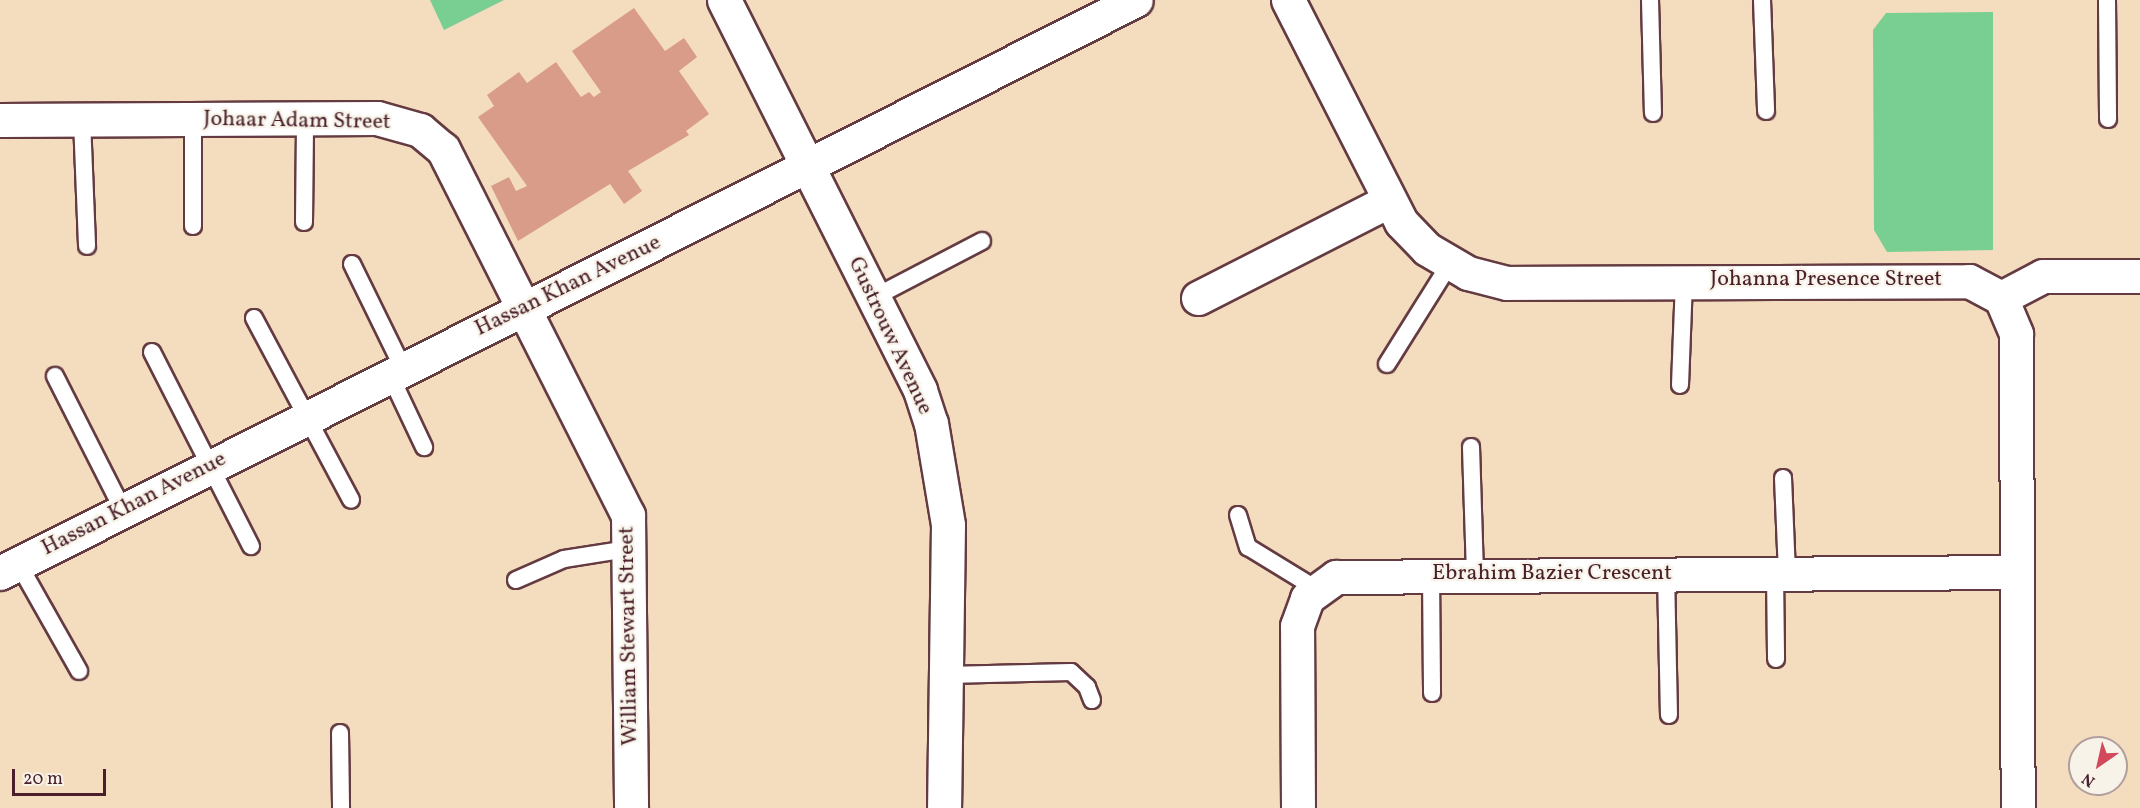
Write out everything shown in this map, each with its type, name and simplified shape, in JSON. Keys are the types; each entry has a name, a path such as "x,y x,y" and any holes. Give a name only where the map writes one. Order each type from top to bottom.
{"street":[{"name":"Gustrouw Avenue","path":"724,0 920,390 939,456 948,525 944,808"},
{"name":"Hassan Khan Avenue","path":"9,568 122,508 808,168 1136,0"},
{"name":"Johanna Presence Street","path":"1288,0 1388,201 1413,236 1449,265 1507,283 1969,281 2001,298"},
{"name":"Johaar Adam Street","path":"0,120 392,120 432,139 452,162 521,309"},
{"path":"1198,298 1388,201"},
{"path":"2018,808 2016,334 2001,298 2043,276 2140,276"},
{"name":"William Stewart Street","path":"521,309 628,516 631,808"},
{"name":"Ebrahim Bazier Crescent","path":"1315,588 1335,577 1431,574 2017,572"},
{"path":"1298,808 1297,626 1315,588"}],"lane":[{"path":"1650,0 1653,113"},
{"path":"1762,0 1766,111"},
{"path":"2106,0 2108,119"},
{"path":"193,119 193,226"},
{"path":"304,222 305,119"},
{"path":"82,120 87,246"},
{"path":"873,298 982,241"},
{"path":"352,264 424,447"},
{"path":"1387,364 1449,265"},
{"path":"1680,385 1684,281"},
{"path":"254,318 351,500"},
{"path":"152,352 212,464 251,546"},
{"path":"55,376 122,508"},
{"path":"1471,447 1475,574"},
{"path":"1776,659 1783,478"},
{"path":"1238,515 1248,547 1315,588"},
{"path":"516,580 564,559 628,549"},
{"path":"9,568 79,670"},
{"path":"1666,573 1669,716"},
{"path":"1431,574 1432,693"},
{"path":"946,675 1071,672 1088,687 1092,700"},
{"path":"340,733 341,808"}],"green space":[{"path":"430,0 504,0 444,30"},
{"path":"1993,12 1993,250 1887,252 1874,230 1873,30 1886,13"}],"building":[{"path":"634,8 665,51 684,38 697,57 679,71 709,114 686,131 689,135 628,171 642,191 624,204 610,184 518,241 491,186 509,177 516,191 527,186 478,117 494,106 487,95 519,72 527,83 556,62 581,97 589,92 594,97 601,92 572,51"}]}
